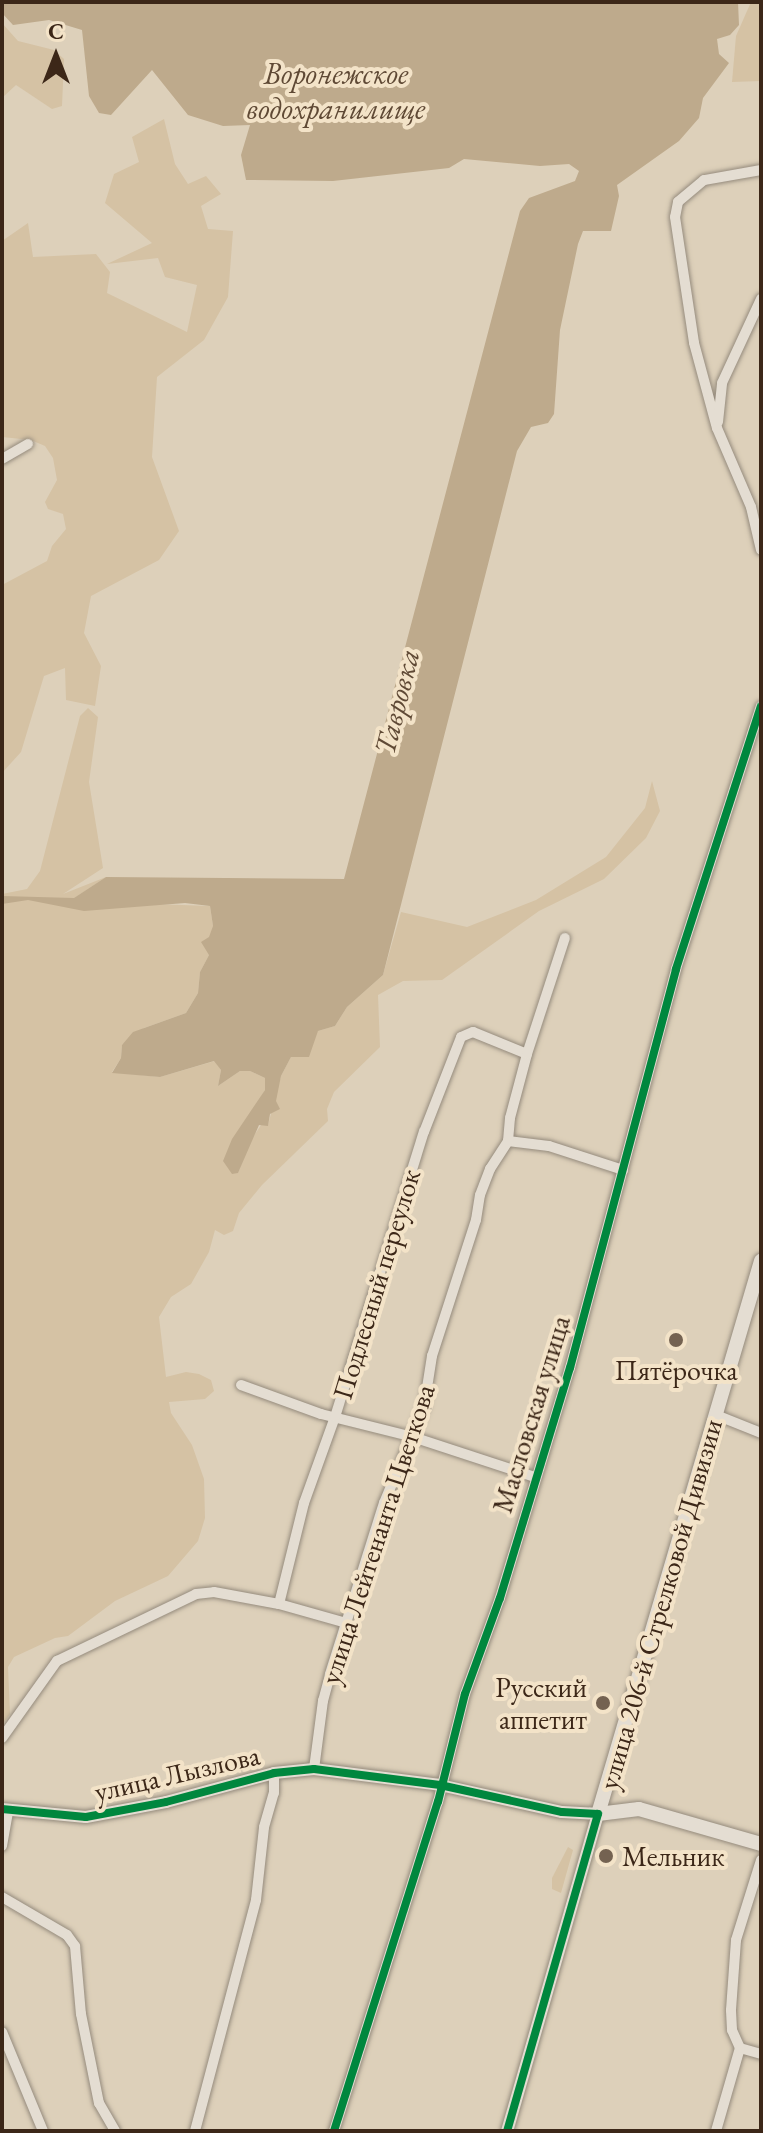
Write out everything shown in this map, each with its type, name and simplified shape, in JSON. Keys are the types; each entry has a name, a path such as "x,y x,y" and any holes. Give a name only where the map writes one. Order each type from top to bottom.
{"main road":[{"name":"улица 206-й Стрелковой Дивизии","path":"598,1814 761,1261"},
{"name":"улица Лызлова","path":"598,1814 639,1809 761,1844"}],"street":[{"path":"761,170 704,180 678,202 675,217 694,343 717,428 751,507 761,550"},
{"path":"717,428 722,383 761,299"},
{"path":"2,459 28,444"},
{"name":"Масловская улица","path":"334,2131 570,1368 676,969 761,706"},
{"name":"улица Лейтенанта Цветкова","path":"314,1769 323,1701 346,1623 384,1503 413,1437 430,1380 432,1356 476,1220 480,1195 490,1169 508,1141 510,1118 527,1054 553,966 565,938"},
{"name":"Подлесный переулок","path":"279,1604 304,1503 335,1417 420,1146 461,1037 473,1032 527,1054"},
{"path":"508,1141 549,1146 623,1170"},
{"path":"241,1385 335,1417 413,1437 535,1477"},
{"path":"716,1415 761,1433"},
{"path":"2,1738 57,1661 72,1651 139,1623 196,1594 214,1592 279,1604 346,1623"},
{"name":"улица Лызлова","path":"5,1810 86,1817 124,1812 274,1773 314,1769 440,1785 562,1812 598,1814"},
{"path":"195,2131 256,1900 264,1827 274,1793 274,1773"},
{"path":"2,1846 5,1810"},
{"name":"улица 206-й Стрелковой Дивизии","path":"507,2131 598,1814"},
{"path":"716,2131 740,2048 732,2030 732,1965 761,1860"},
{"path":"2,1897 67,1935 75,1946 81,2014 99,2103 115,2131"},
{"path":"2,2032 43,2131"},
{"path":"740,2048 761,2054"}],"shaded area":[{"path":"751,2 761,2 761,81 732,82 736,36"},
{"path":"2,23 18,41 54,50 64,59 62,106 52,109 16,85 2,98"},
{"path":"164,119 175,164 188,184 206,176 221,194 201,206 208,229 233,231 228,297 204,340 157,377 152,457 179,531 159,560 91,596 84,633 101,666 95,706 66,700 65,668 44,676 21,752 2,773 2,585 47,561 52,546 66,529 63,514 48,509 45,502 57,480 53,458 45,446 31,440 2,437 2,241 28,223 33,257 96,254 110,272 107,293 187,332 197,285 165,277 158,258 107,264 152,243 105,203 114,174 139,162 132,137"},
{"path":"88,708 98,717 89,782 103,868 63,894 106,877 70,901 210,906 213,926 209,955 200,972 198,993 186,1013 144,1028 122,1045 121,1058 112,1072 160,1077 215,1061 221,1070 218,1086 240,1071 250,1071 265,1078 265,1090 252,1113 238,1173 250,1142 261,1125 268,1125 281,1076 291,1057 318,1031 335,1026 347,1007 383,975 401,912 467,927 536,900 606,857 645,808 652,781 660,811 646,838 604,879 539,911 442,980 403,981 378,995 380,1047 334,1092 327,1109 328,1121 262,1185 239,1213 233,1231 224,1235 215,1230 209,1252 191,1284 171,1297 159,1317 166,1377 186,1372 199,1374 211,1380 214,1391 205,1399 169,1402 171,1413 192,1445 204,1479 205,1518 198,1541 168,1576 115,1601 68,1636 55,1638 14,1657 8,1667 10,1714 2,1725 2,894 27,889 40,871 80,716"},
{"path":"568,1847 573,1850 561,1893 552,1889 552,1878"}],"water":[{"name":"Воронежское водохранилище","path":"2,2 738,2 739,25 730,35 717,39 719,54 729,63 703,98 699,118 679,141 617,185 619,196 611,231 583,231 578,244 560,330 554,414 548,423 531,427 517,451 383,975 347,1007 335,1026 318,1031 309,1057 291,1057 281,1076 276,1101 280,1109 270,1114 268,1126 259,1125 238,1173 232,1174 223,1161 232,1139 265,1090 265,1078 250,1071 240,1071 218,1086 221,1070 214,1061 160,1077 112,1073 121,1058 122,1045 133,1032 186,1013 198,993 200,972 209,955 201,942 209,937 213,926 210,906 185,903 84,911 28,900 2,904 2,896 74,898 106,877 344,879 520,211 529,198 575,181 579,171 569,164 540,166 464,159 449,168 333,181 246,180 241,155 250,125 223,126 188,115 152,70 111,115 99,113 89,96 82,30 49,20 13,25 2,13"}],"cycle path":[{"path":"334,2131 438,1802 465,1694 500,1598 570,1368 676,969 761,706"},
{"path":"2,1809 86,1817 166,1802 274,1773 314,1769 440,1785 562,1812 598,1814 507,2131"}],"place":[{"name":"Пятёрочка","path":"676,1340"},
{"name":"Русский аппетит","path":"603,1703"},
{"name":"Мельник","path":"606,1856"}],"water label":[{"name":"Тавровка","path":"397,702"}]}
